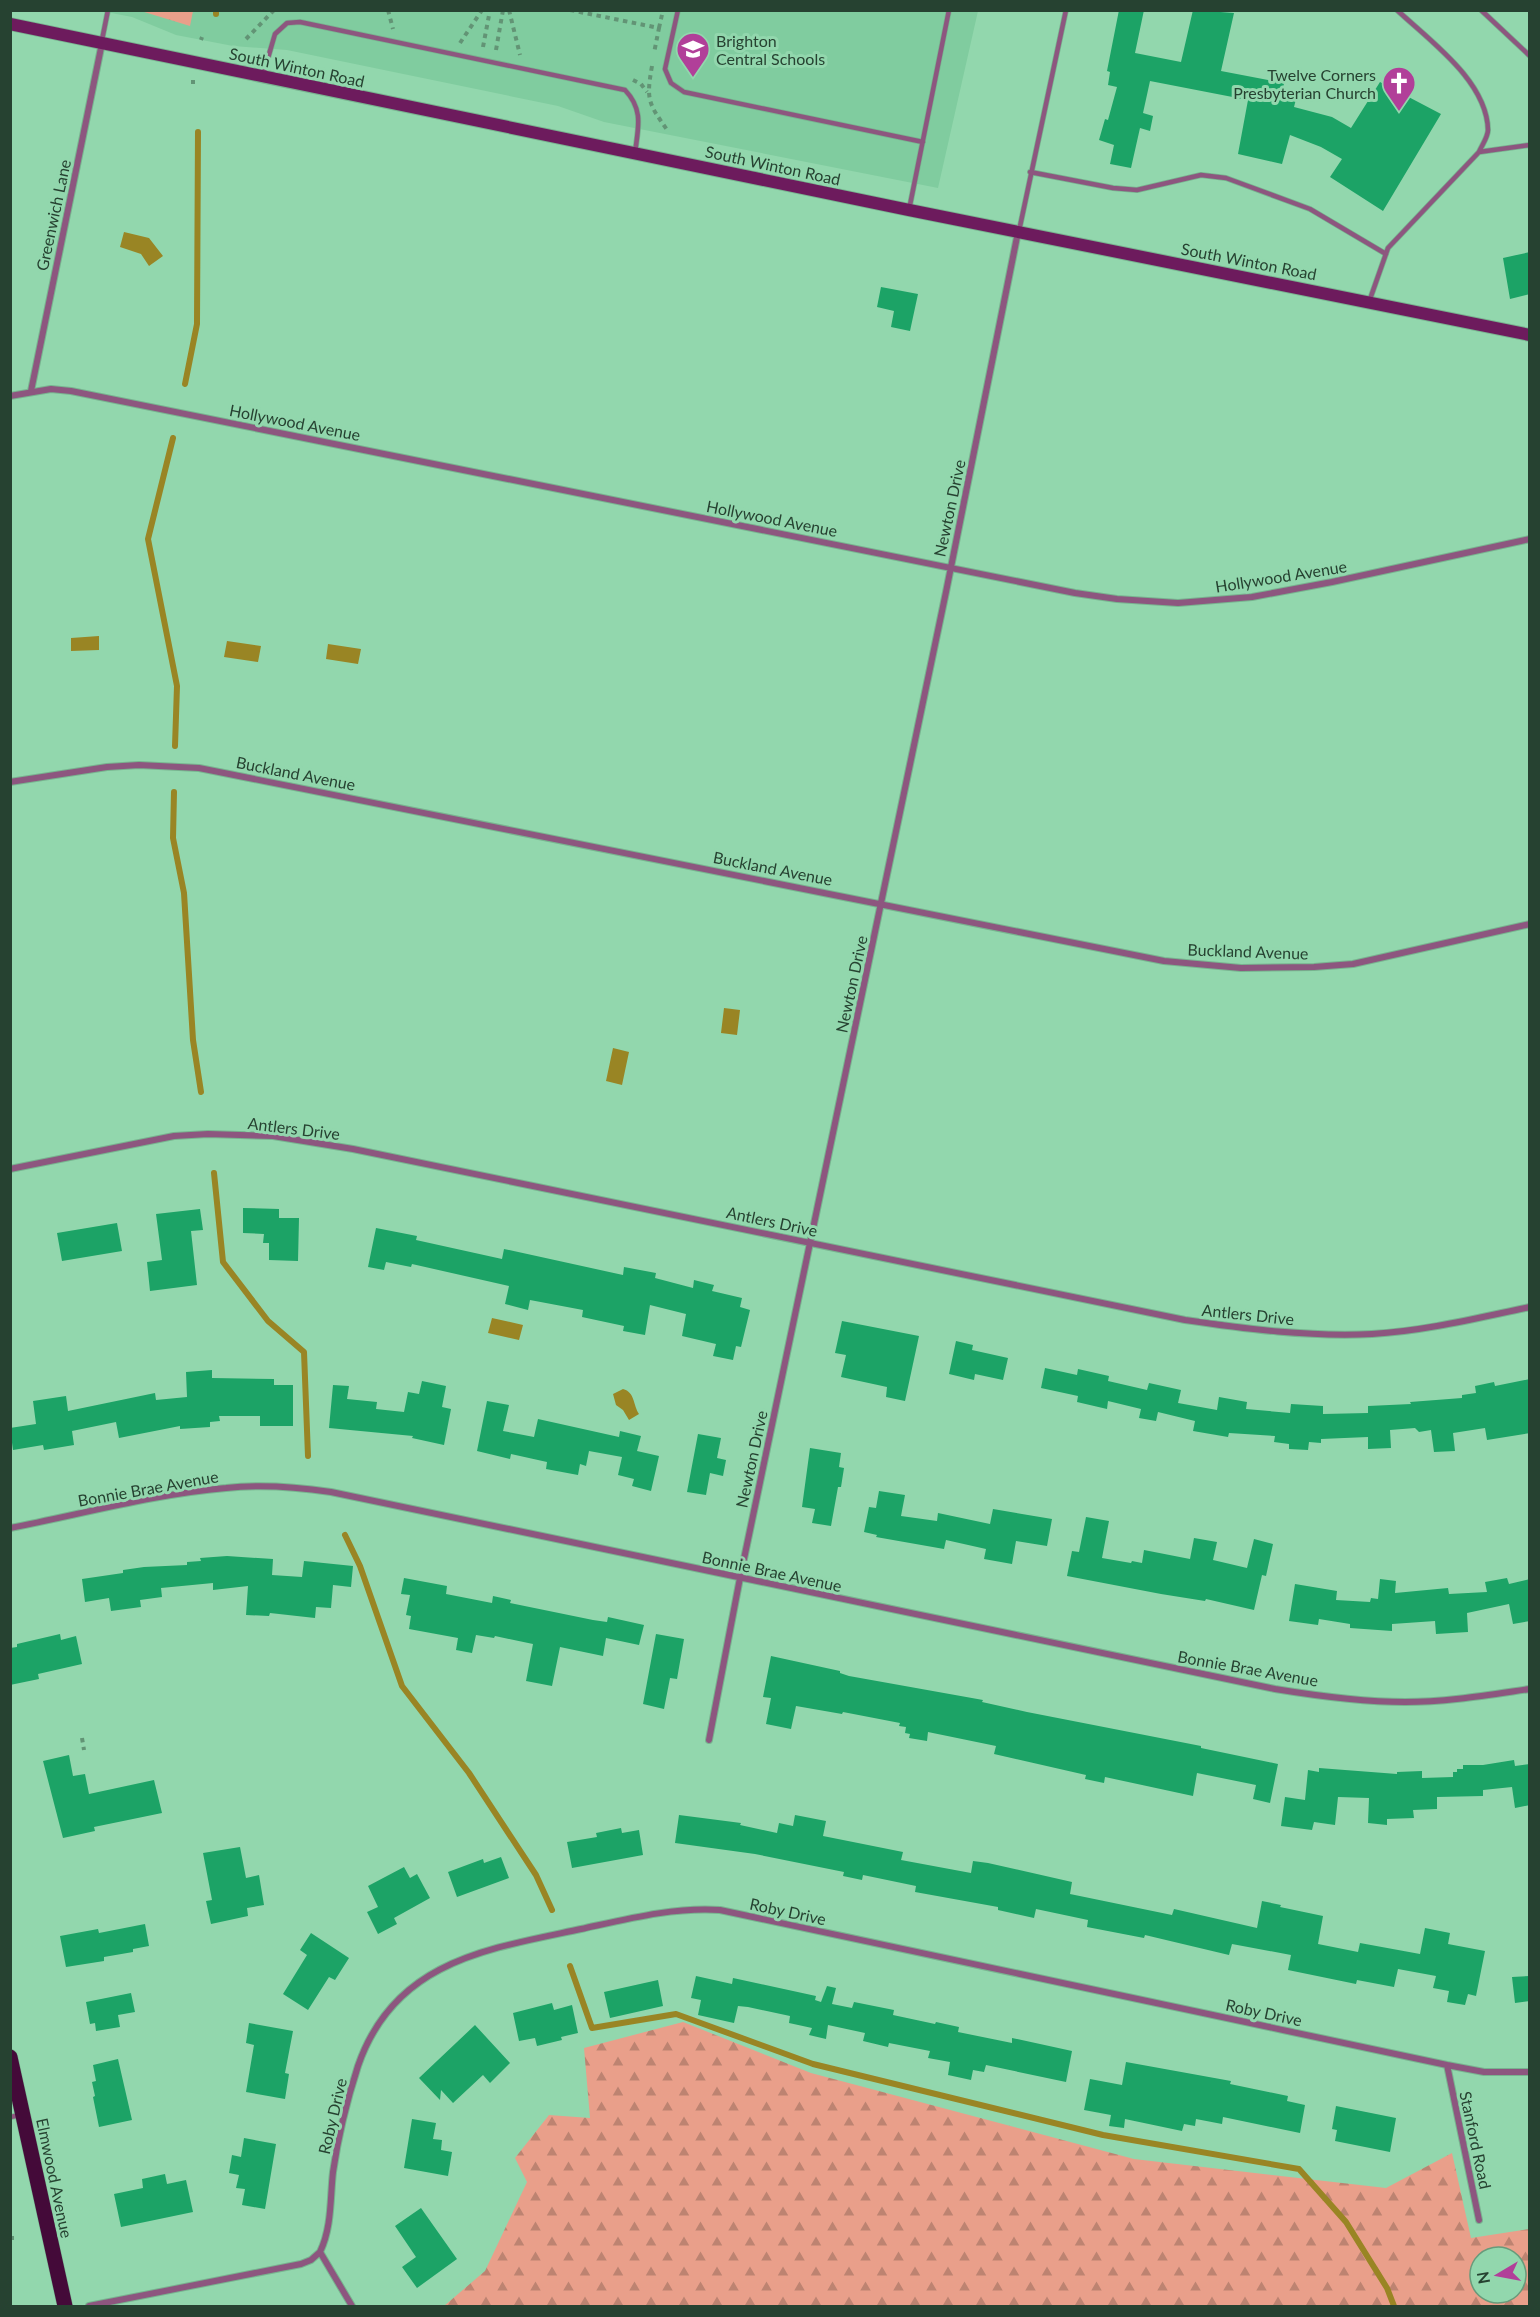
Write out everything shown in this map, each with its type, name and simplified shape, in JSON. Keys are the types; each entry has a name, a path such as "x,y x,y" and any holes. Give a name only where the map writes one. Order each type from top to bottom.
{"main road":[{"name":"South Winton Road","path":"10,24 909,210 1530,335"},
{"name":"Elmwood Avenue","path":"10,2056 17,2116 65,2307"}],"street":[{"name":"Greenwich Lane","path":"31,391 102,43"},
{"name":"Newton Drive","path":"709,1740 740,1578 951,568 1018,232"},
{"name":"Hollywood Avenue","path":"10,396 51,389 71,391 1075,593 1117,599 1178,603 1285,592 1530,539"},
{"name":"Buckland Avenue","path":"10,782 107,767 139,765 199,768 1164,961 1241,968 1353,964 1530,924"},
{"name":"Antlers Drive","path":"10,1169 174,1136 208,1134 273,1136 353,1149 1185,1320 1308,1334 1372,1334 1463,1322 1530,1307"},
{"name":"Bonnie Brae Avenue","path":"10,1528 183,1492 228,1487 298,1487 332,1492 1305,1694 1405,1702 1473,1697 1530,1689"},
{"name":"Roby Drive","path":"320,2252 325,2242 328,2225 338,2148 356,2075 369,2040 381,2020 396,2002 439,1969 489,1949 631,1918 686,1909 720,1910 1447,2065 1484,2072 1530,2072"},
{"name":"Stanford Road","path":"1447,2065 1479,2220"},
{"path":"89,2307 301,2264 311,2260 320,2252 352,2307"}],"lane":[{"path":"102,43 108,10"},
{"path":"678,10 665,69 671,83 684,92 922,142"},
{"path":"909,210 949,10"},
{"path":"1018,232 1066,10"},
{"path":"1369,302 1388,248 1479,152 1488,133 1485,111 1466,75 1397,10"},
{"path":"1481,10 1530,56"},
{"path":"263,76 275,34 287,23 300,22 625,90 635,101 639,117 635,153"},
{"path":"1479,152 1530,145"},
{"path":"1030,172 1113,188 1137,190 1201,175 1226,178 1310,209 1386,254"}],"path":[{"path":"246,39 274,10"},
{"path":"388,10 393,29"},
{"path":"460,43 482,10"},
{"path":"483,48 490,10"},
{"path":"496,50 503,10"},
{"path":"509,10 520,55"},
{"path":"570,10 659,28"},
{"path":"663,10 647,92 654,111 668,131"},
{"path":"82,1738 84,1750"}],"shaded area":[{"name":"Brighton Central Schools","path":"101,11 978,11 938,188 604,122 558,106 287,50 233,46 176,35 132,17"},
{"path":"124,232 149,238 163,256 149,266 141,254 120,247"},
{"path":"99,636 99,650 71,651 71,638"},
{"path":"227,641 261,646 258,662 224,657"},
{"path":"328,644 361,649 358,664 326,659"},
{"path":"724,1008 740,1010 737,1035 721,1033"},
{"path":"613,1048 629,1052 622,1085 606,1081"},
{"path":"492,1318 523,1325 519,1340 488,1333"},
{"path":"623,1389 632,1396 639,1414 629,1420 623,1410 616,1405 613,1394"}],"green space":[{"path":"141,11 193,11 190,26"},
{"path":"683,2022 811,2073 1134,2159 1386,2188 1452,2153 1471,2238 1529,2229 1529,2306 444,2306 485,2271 527,2182 515,2158 549,2115 590,2118 584,2048"}],"building":[{"name":"Twelve Corners Presbyterian Church","path":"1119,10 1144,10 1135,53 1181,62 1193,10 1234,13 1221,71 1284,83 1282,97 1296,99 1294,107 1332,117 1351,128 1380,82 1441,114 1383,211 1330,177 1342,159 1321,147 1290,135 1282,164 1238,154 1248,100 1150,81 1143,113 1153,116 1150,131 1140,128 1131,168 1110,164 1114,145 1099,140 1105,119 1108,120 1117,87 1108,85 1110,72 1107,71"},
{"path":"1530,252 1530,294 1510,299 1503,258"},
{"path":"881,287 918,294 910,331 891,327 894,311 877,307"},
{"path":"243,1208 279,1209 279,1218 299,1218 298,1261 269,1260 269,1243 263,1243 264,1234 243,1233"},
{"path":"200,1209 203,1230 191,1231 197,1285 150,1291 147,1262 162,1260 156,1214"},
{"path":"117,1223 122,1251 62,1261 57,1233"},
{"path":"376,1228 417,1236 416,1240 502,1259 504,1249 623,1275 624,1267 656,1273 655,1278 693,1288 694,1280 714,1285 712,1291 742,1298 740,1307 750,1310 741,1347 736,1346 733,1360 713,1356 716,1344 682,1336 686,1314 650,1305 645,1335 623,1331 624,1326 582,1317 583,1310 530,1300 528,1310 505,1304 509,1286 412,1264 411,1267 386,1262 384,1270 368,1267"},
{"path":"842,1321 919,1336 905,1401 886,1397 887,1387 841,1377 846,1355 835,1353"},
{"path":"956,1341 973,1345 972,1350 1008,1358 1003,1380 975,1374 974,1380 949,1374"},
{"path":"1045,1368 1077,1375 1078,1369 1109,1376 1108,1381 1147,1390 1149,1383 1181,1390 1178,1403 1217,1410 1219,1397 1247,1402 1246,1409 1290,1413 1291,1404 1323,1406 1323,1414 1368,1413 1368,1406 1462,1398 1462,1395 1476,1393 1475,1386 1494,1382 1495,1386 1530,1379 1530,1433 1487,1440 1485,1428 1453,1433 1455,1451 1434,1452 1431,1430 1419,1432 1415,1428 1390,1430 1391,1448 1368,1449 1368,1437 1321,1439 1321,1443 1309,1442 1308,1450 1289,1449 1289,1444 1274,1442 1275,1436 1229,1433 1228,1437 1193,1431 1195,1421 1158,1412 1156,1421 1139,1418 1141,1409 1108,1401 1107,1409 1077,1402 1078,1396 1041,1388"},
{"path":"212,1370 212,1378 274,1379 274,1385 293,1385 293,1426 260,1426 260,1416 219,1416 220,1421 210,1422 210,1427 180,1429 180,1426 119,1438 116,1422 72,1431 74,1445 44,1450 43,1445 13,1450 10,1428 36,1424 33,1401 66,1396 68,1411 155,1393 156,1400 187,1397 186,1372"},
{"path":"422,1381 446,1386 442,1407 451,1409 444,1445 412,1438 413,1436 329,1428 333,1385 349,1386 347,1399 377,1402 376,1409 404,1412 408,1392 419,1394"},
{"path":"487,1401 509,1405 503,1431 534,1437 538,1419 619,1437 620,1431 641,1436 637,1451 659,1456 651,1491 632,1486 634,1479 618,1475 622,1457 589,1451 586,1466 580,1464 578,1475 546,1469 547,1462 511,1454 510,1459 477,1451"},
{"path":"698,1434 721,1438 717,1458 726,1460 723,1476 710,1473 706,1495 687,1492"},
{"path":"810,1448 841,1453 839,1467 844,1468 831,1526 812,1523 815,1509 802,1507"},
{"path":"879,1491 905,1495 901,1516 937,1521 938,1513 990,1524 993,1509 1052,1519 1047,1546 1016,1541 1012,1564 984,1559 986,1549 946,1540 944,1549 876,1537 877,1535 864,1532 869,1507 876,1508"},
{"path":"1086,1517 1109,1521 1102,1558 1131,1563 1132,1561 1142,1563 1144,1550 1190,1559 1194,1538 1217,1542 1213,1560 1247,1568 1254,1539 1273,1544 1266,1576 1262,1575 1254,1610 1206,1599 1205,1601 1161,1594 1067,1576 1072,1551 1079,1552"},
{"path":"227,1556 273,1559 272,1575 302,1577 304,1561 353,1566 351,1587 333,1585 331,1608 316,1607 315,1618 270,1613 269,1616 246,1615 248,1586 213,1590 213,1583 161,1588 162,1597 140,1600 141,1607 111,1611 109,1598 85,1602 82,1579 123,1573 123,1570 144,1567 187,1565 187,1562 201,1561 200,1558"},
{"path":"404,1578 447,1586 446,1594 492,1603 493,1596 511,1600 510,1603 593,1620 607,1622 608,1617 644,1625 639,1645 606,1638 603,1656 560,1647 552,1686 526,1681 533,1644 495,1636 494,1638 476,1635 472,1653 456,1650 458,1638 409,1629 411,1616 406,1615 410,1595 401,1594"},
{"path":"1507,1578 1509,1584 1530,1579 1530,1621 1513,1624 1509,1604 1467,1613 1468,1632 1436,1634 1435,1621 1392,1624 1392,1631 1350,1628 1350,1624 1319,1619 1318,1625 1289,1621 1295,1584 1337,1591 1336,1600 1370,1602 1371,1598 1378,1599 1380,1579 1396,1581 1395,1593 1448,1588 1449,1594 1487,1592 1485,1582"},
{"path":"60,1634 61,1640 76,1636 82,1664 38,1674 39,1679 10,1685 10,1648 17,1647 17,1644"},
{"path":"656,1634 684,1639 677,1679 670,1678 664,1709 643,1704"},
{"path":"771,1656 840,1671 849,1676 983,1700 982,1702 1027,1712 1201,1746 1201,1748 1278,1764 1270,1803 1253,1799 1256,1785 1197,1773 1193,1796 1105,1777 1104,1783 1085,1779 1086,1775 994,1754 996,1746 928,1732 927,1741 909,1738 910,1734 905,1733 906,1727 899,1726 900,1723 843,1712 842,1714 796,1706 791,1729 766,1724 771,1698 763,1697"},
{"path":"69,1755 73,1776 85,1774 89,1794 154,1780 162,1813 94,1827 95,1831 63,1838 43,1761"},
{"path":"1514,1760 1515,1766 1530,1764 1530,1805 1515,1808 1512,1787 1483,1790 1483,1796 1437,1797 1437,1809 1413,1810 1414,1818 1387,1819 1387,1825 1368,1823 1369,1798 1338,1797 1335,1825 1314,1822 1312,1830 1281,1826 1285,1797 1305,1800 1308,1770 1319,1772 1319,1768 1397,1774 1397,1772 1422,1771 1422,1778 1453,1777 1453,1772 1463,1769 1463,1765 1483,1765"},
{"path":"679,1815 741,1823 740,1825 777,1833 779,1823 793,1826 795,1815 826,1821 823,1836 903,1852 901,1860 971,1873 973,1861 988,1863 1072,1882 1070,1894 1172,1915 1174,1909 1257,1928 1262,1901 1323,1916 1318,1944 1358,1952 1360,1943 1420,1954 1425,1928 1450,1933 1448,1944 1485,1951 1476,1996 1468,1994 1465,2005 1447,2002 1449,1991 1433,1988 1436,1976 1398,1969 1394,1987 1357,1980 1356,1984 1288,1970 1291,1955 1232,1944 1229,1955 1145,1935 1144,1938 1087,1927 1088,1920 1036,1909 1034,1918 998,1910 998,1907 915,1892 916,1886 863,1875 862,1880 843,1876 844,1872 755,1854 675,1843"},
{"path":"621,1828 622,1833 639,1830 643,1855 572,1868 567,1842 597,1837 596,1833"},
{"path":"240,1847 246,1878 259,1875 264,1905 247,1908 248,1916 211,1924 206,1901 212,1900 203,1853"},
{"path":"501,1857 509,1878 457,1897 448,1872 483,1859 484,1863"},
{"path":"404,1867 410,1878 417,1874 430,1898 394,1918 397,1924 378,1934 367,1912 378,1907 368,1886"},
{"path":"145,1924 149,1946 133,1949 133,1952 104,1957 104,1961 66,1967 60,1936 98,1929 99,1933"},
{"path":"311,1933 349,1958 335,1980 329,1977 308,2010 283,1994 307,1955 300,1950"},
{"path":"696,1976 732,1984 733,1978 816,1996 815,2000 821,2002 827,1986 836,1988 832,2004 852,2008 854,2002 894,2010 893,2015 959,2027 958,2032 1012,2043 1012,2038 1072,2051 1066,2082 986,2065 984,2072 973,2070 971,2080 948,2075 950,2062 928,2058 930,2051 889,2043 888,2047 863,2041 865,2033 828,2025 826,2039 809,2035 812,2028 789,2023 790,2016 748,2007 738,2006 734,2023 698,2015 701,2000 691,1998"},
{"path":"1530,1976 1530,2001 1515,2003 1512,1977"},
{"path":"658,1980 663,2006 610,2018 604,1992"},
{"path":"131,1993 135,2012 118,2015 120,2027 96,2031 95,2023 90,2024 86,2002"},
{"path":"552,2003 554,2010 572,2005 578,2033 561,2037 562,2040 537,2046 535,2038 519,2041 513,2013"},
{"path":"249,2023 293,2031 285,2073 289,2074 285,2099 246,2092 254,2045 246,2043"},
{"path":"475,2025 510,2063 490,2083 483,2075 453,2103 441,2090 440,2100 419,2078"},
{"path":"118,2059 132,2120 99,2127 93,2097 95,2096 92,2082 96,2081 93,2065"},
{"path":"1126,2062 1231,2081 1230,2084 1288,2096 1287,2101 1305,2105 1300,2133 1223,2117 1222,2124 1196,2119 1195,2126 1184,2124 1182,2131 1125,2119 1124,2128 1109,2126 1111,2115 1084,2110 1090,2079 1122,2085"},
{"path":"1336,2106 1396,2118 1390,2152 1335,2141 1337,2130 1332,2129"},
{"path":"412,2119 436,2123 433,2139 442,2140 441,2150 452,2152 448,2176 404,2168"},
{"path":"244,2138 276,2144 265,2209 242,2205 245,2189 236,2188 239,2175 229,2173 232,2155 241,2157"},
{"path":"165,2174 167,2184 186,2180 193,2212 121,2227 114,2194 143,2188 142,2179"},
{"path":"421,2208 457,2259 417,2288 402,2267 416,2257 395,2226"}],"waterway":[{"path":"185,384 197,324 198,132"},
{"path":"173,438 148,539 177,686 175,746"},
{"path":"174,792 173,838 184,893 193,1040 201,1092"},
{"path":"214,1173 223,1262 268,1321 304,1352 308,1456"},
{"path":"345,1535 360,1566 402,1686 469,1773 536,1875 552,1910"},
{"path":"570,1966 592,2028 676,2014 813,2064 1103,2135 1299,2169 1346,2222 1387,2288 1394,2306"}],"place":[{"name":"Brighton Central Schools","path":"693,78"},
{"name":"Twelve Corners Presbyterian Church","path":"1399,112"}]}
